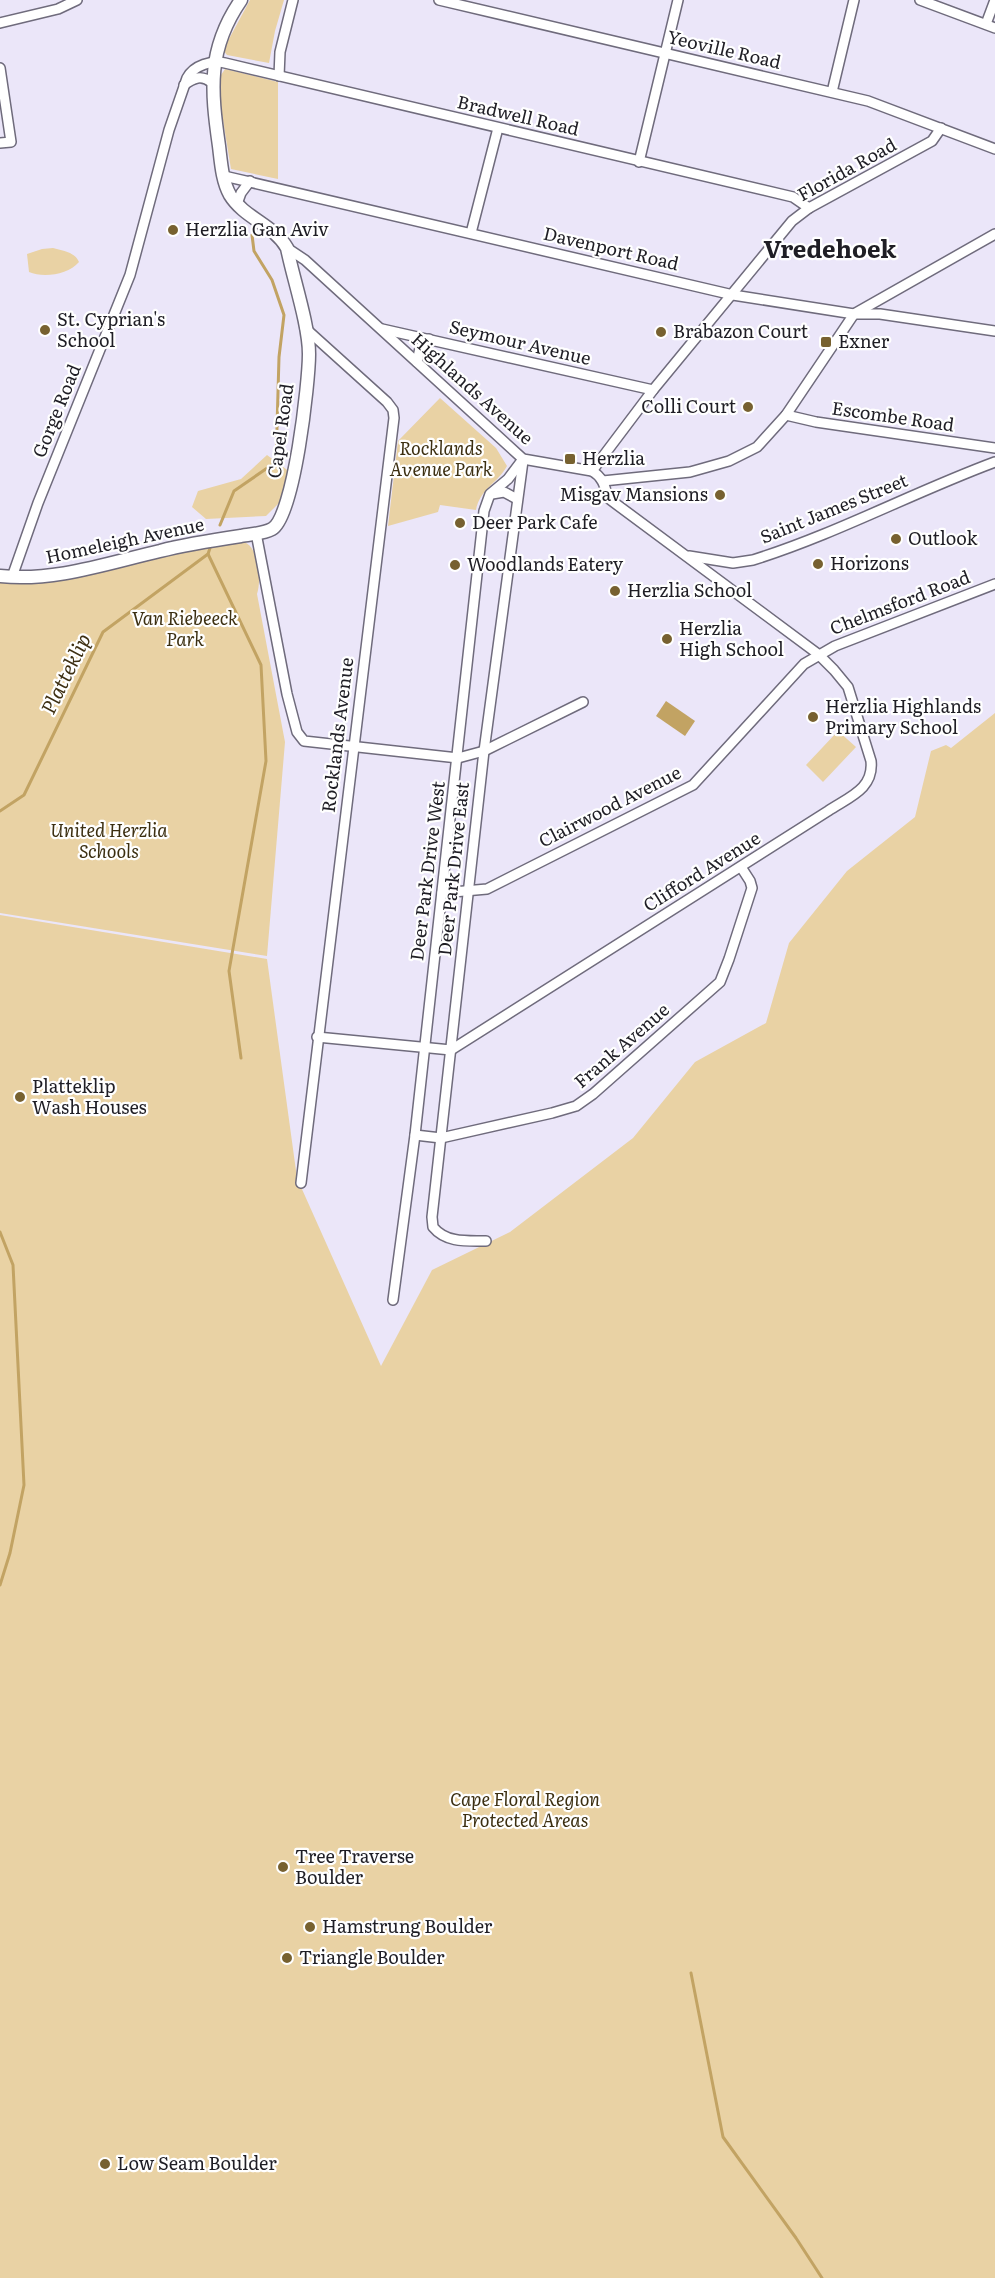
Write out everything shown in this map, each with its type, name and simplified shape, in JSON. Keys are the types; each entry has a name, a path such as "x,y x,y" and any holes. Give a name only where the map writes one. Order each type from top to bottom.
{"street":[{"path":"0,23 58,9 77,0"},
{"path":"241,0 224,32 212,83 212,100 224,176 230,195 237,204 275,232 287,248"},
{"path":"279,76 280,52 293,0"},
{"name":"Yeoville Road","path":"439,0 868,101 995,149"},
{"path":"639,162 678,0"},
{"path":"832,92 854,0"},
{"path":"920,0 990,26 995,0"},
{"name":"Bradwell Road","path":"216,61 793,197 809,208"},
{"name":"Gorge Road","path":"6,577 130,275 169,130 184,85 192,71 216,61"},
{"path":"0,68 10,142 0,143"},
{"path":"184,85 200,78 206,78 212,83"},
{"path":"471,232 498,128"},
{"name":"Florida Road","path":"592,471 653,390 792,221 809,208 932,141 941,128"},
{"name":"Davenport Road","path":"224,176 471,232 732,295 854,314 880,314 995,332"},
{"path":"237,204 241,193 250,181"},
{"path":"603,481 690,472 729,461 757,447 786,415 854,314 995,234"},
{"name":"Capel Road","path":"256,533 271,530 278,524 294,477 309,353 287,248"},
{"name":"Highlands Avenue","path":"287,248 305,260 523,459 592,471"},
{"name":"Rocklands Avenue","path":"301,1183 394,418 393,410 387,402 305,328"},
{"name":"Seymour Avenue","path":"380,328 653,390"},
{"path":"417,362 420,348 429,339"},
{"name":"Escombe Road","path":"786,415 816,422 995,448"},
{"path":"490,495 523,459"},
{"name":"Deer Park Drive East","path":"486,1241 451,1239 436,1230 432,1224 484,751 523,459"},
{"name":"Saint James Street","path":"681,553 713,561 753,560 886,509 922,491 995,462"},
{"path":"592,471 603,481 608,498 818,654"},
{"path":"490,495 504,492 517,499"},
{"name":"Deer Park Drive West","path":"393,1300 415,1135 484,511 490,495"},
{"path":"256,533 287,694 297,732 304,741 458,758 484,751 583,702"},
{"name":"Homeleigh Avenue","path":"6,577 56,575 172,548 256,533"},
{"name":"Chelmsford Road","path":"818,654 995,584"},
{"name":"Clifford Avenue","path":"451,1050 741,867 859,790 871,778 871,761 848,687 818,654"},
{"name":"Clairwood Avenue","path":"442,893 487,889 693,785 804,664 818,654"},
{"name":"Frank Avenue","path":"415,1135 441,1138 576,1106 720,981 752,888 741,867"},
{"path":"317,1037 451,1050"}],"green space":[{"path":"250,0 284,0 269,63 227,55 223,50"},
{"path":"225,69 278,82 278,179 231,169 219,96 219,78"},
{"path":"53,248 72,254 79,262 69,270 55,274 41,275 29,272 27,254"},
{"name":"Rocklands Avenue Park","path":"440,398 496,448 507,466 481,497 476,510 440,505 438,512 388,526 398,441"},
{"path":"267,455 290,472 285,497 266,516 206,519 192,507 198,491 241,479"},
{"name":"Van Riebeeck Park","path":"239,541 251,547 257,562 259,579 257,594 285,742 267,956 0,913 0,581 44,582"},
{"name":"Cape Floral Region Protected Areas","path":"995,713 995,2278 0,2278 0,915 267,959 297,1178 381,1366 432,1270 510,1232 633,1138 695,1062 766,1023 789,943 847,871 915,817 931,751 946,745 951,748"},
{"path":"838,731 856,747 823,782 806,765"}],"shaded area":[{"path":"666,701 695,721 685,736 656,716"}],"waterway":[{"name":"Platteklip","path":"220,525 234,491 276,462 279,357 284,315 272,280 254,251 252,235"},
{"name":"Platteklip","path":"0,811 24,795 103,632 208,554 210,548"},
{"path":"208,554 261,665 266,761 229,971 241,1058"},
{"path":"0,1232 13,1265 24,1485 10,1553 0,1585"},
{"path":"691,1973 723,2137 822,2278"}],"place":[{"name":"Herzlia Gan Aviv","path":"173,230"},
{"name":"St. Cyprian's School","path":"45,330"},
{"name":"Brabazon Court","path":"661,332"},
{"name":"Exner","path":"826,342"},
{"name":"Colli Court","path":"748,407"},
{"name":"Herzlia","path":"570,459"},
{"name":"Misgav Mansions","path":"720,495"},
{"name":"Deer Park Cafe","path":"460,523"},
{"name":"Outlook","path":"896,539"},
{"name":"Horizons","path":"818,564"},
{"name":"Woodlands Eatery","path":"455,565"},
{"name":"Herzlia School","path":"615,591"},
{"name":"Herzlia High School","path":"667,639"},
{"name":"Herzlia Highlands Primary School","path":"813,717"},
{"name":"Platteklip Wash Houses","path":"20,1097"},
{"name":"Tree Traverse Boulder","path":"283,1867"},
{"name":"Hamstrung Boulder","path":"310,1927"},
{"name":"Triangle Boulder","path":"287,1958"},
{"name":"Low Seam Boulder","path":"105,2164"}],"district":[{"name":"Vredehoek","path":"830,250"}],"park label":[{"name":"United Herzlia Schools","path":"109,841"}]}
